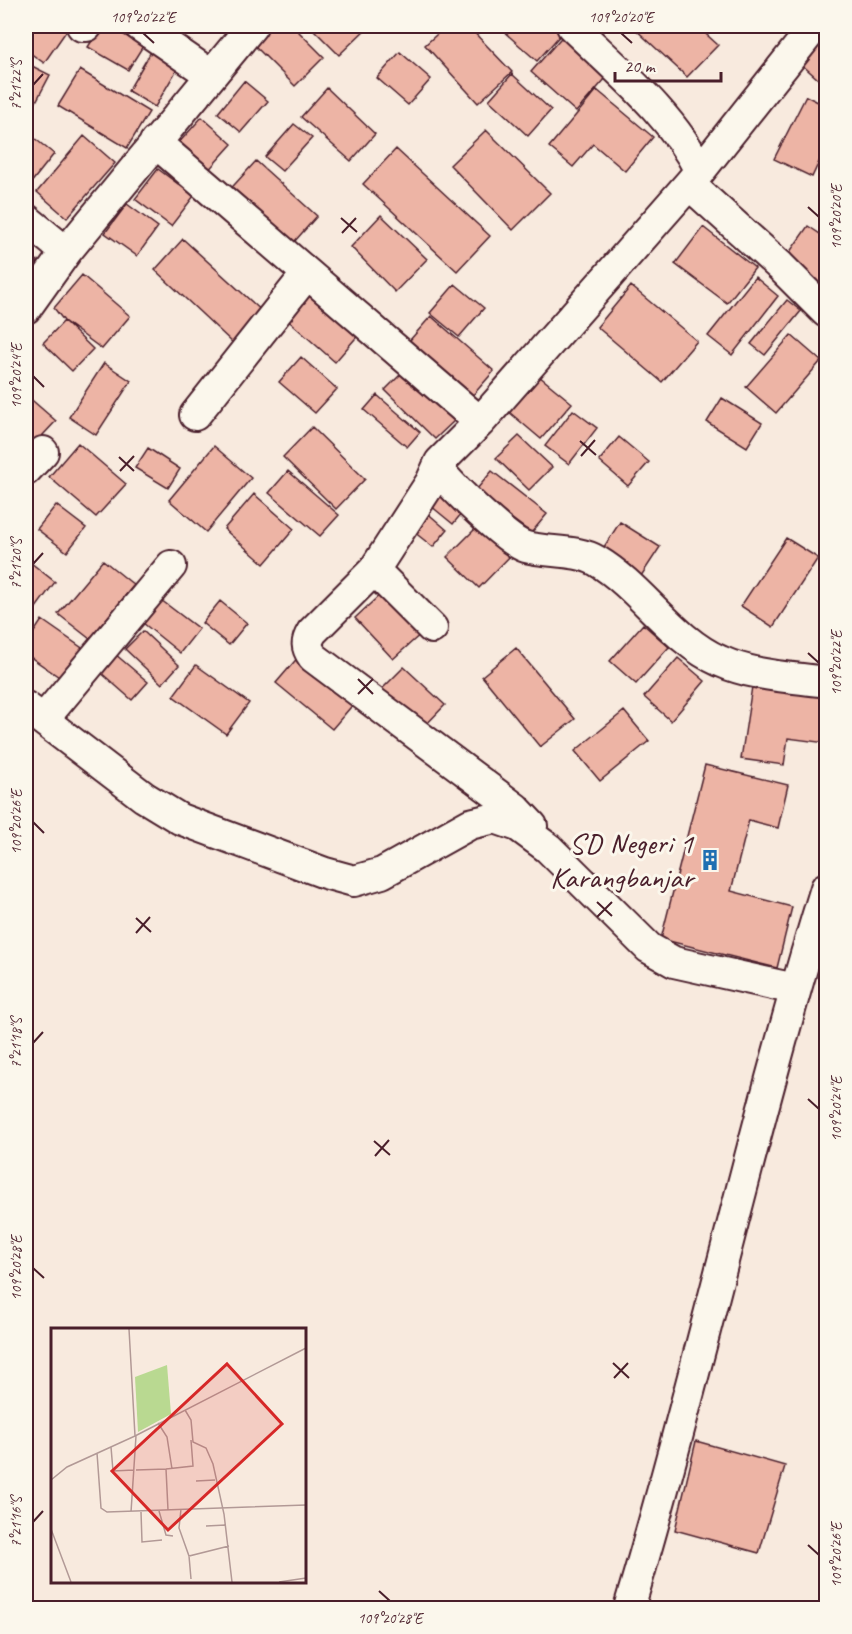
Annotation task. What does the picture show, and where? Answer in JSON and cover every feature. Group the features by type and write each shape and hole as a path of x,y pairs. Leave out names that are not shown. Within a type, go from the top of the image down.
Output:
{"street":[{"path":"82,26 87,26"},
{"path":"140,26 211,75"},
{"path":"26,308 66,252 252,26"},
{"path":"572,26 661,115 689,149 695,178 826,312"},
{"path":"795,989 674,962 649,948 548,848 515,808 313,657 307,648 312,632 374,570 438,469 440,462 480,422 695,178 815,26"},
{"path":"155,142 306,275 480,422"},
{"path":"26,219 66,252"},
{"path":"195,415 306,275"},
{"path":"438,469 516,542 534,548 594,559 614,572 696,647 719,661 754,672 826,682"},
{"path":"171,566 34,714 144,797 180,819 325,873 354,881 382,873 470,824 495,818 518,826 548,848"},
{"path":"374,570 432,628"},
{"path":"629,1608 675,1455 795,989 826,888"}],"building":[{"path":"26,26 60,26 67,30 44,63 26,50"},
{"path":"101,26 109,26 143,46 128,70 88,47"},
{"path":"269,26 293,26 324,57 295,86 252,43"},
{"path":"310,26 369,26 339,55"},
{"path":"446,26 468,26 512,72 478,103 425,45"},
{"path":"506,26 556,26 563,32 537,61 502,30"},
{"path":"632,26 697,26 718,45 687,77"},
{"path":"567,31 613,70 576,112 531,72"},
{"path":"826,34 826,86 801,64"},
{"path":"152,50 179,66 155,107 128,91"},
{"path":"400,52 431,79 408,105 377,78"},
{"path":"26,63 50,75 31,111 26,109"},
{"path":"80,70 149,112 127,148 58,106"},
{"path":"512,74 551,110 528,136 489,100"},
{"path":"244,81 268,101 241,132 218,113"},
{"path":"327,88 375,134 351,161 301,117"},
{"path":"597,90 653,137 625,171 593,144 573,167 549,147"},
{"path":"806,96 826,106 826,147 812,177 774,159"},
{"path":"202,117 232,144 205,174 175,147"},
{"path":"294,124 312,138 282,171 265,157"},
{"path":"486,130 550,193 513,230 450,165"},
{"path":"28,133 54,154 26,189 26,136"},
{"path":"84,136 115,163 67,218 37,192"},
{"path":"396,149 490,236 457,271 363,184"},
{"path":"256,161 317,216 287,250 225,195"},
{"path":"158,169 194,196 171,226 135,199"},
{"path":"127,204 158,227 137,256 105,233"},
{"path":"381,215 427,259 395,292 351,247"},
{"path":"808,226 826,238 826,287 822,294 780,266"},
{"path":"703,227 755,268 727,303 675,264"},
{"path":"183,239 264,313 234,344 155,270"},
{"path":"26,253 38,261 26,281"},
{"path":"82,275 130,316 102,349 64,321 54,308"},
{"path":"755,277 778,296 732,355 708,336"},
{"path":"455,284 484,308 459,337 430,313"},
{"path":"631,286 697,341 662,382 597,327"},
{"path":"309,287 361,332 335,362 283,316"},
{"path":"787,300 801,311 765,355 751,344"},
{"path":"431,316 494,371 466,403 403,348"},
{"path":"64,321 93,349 72,371 43,343"},
{"path":"791,335 821,361 776,413 746,387"},
{"path":"301,357 337,389 315,413 279,382"},
{"path":"104,363 131,381 96,435 69,417"},
{"path":"405,370 455,420 435,439 385,390"},
{"path":"539,376 572,403 541,439 509,412"},
{"path":"26,395 56,421 26,453"},
{"path":"377,395 420,432 407,447 364,410"},
{"path":"722,398 762,423 747,447 707,422"},
{"path":"573,410 597,428 569,464 545,446"},
{"path":"312,427 365,479 336,509 283,457"},
{"path":"519,436 552,467 529,490 496,458"},
{"path":"619,437 649,462 628,486 599,461"},
{"path":"78,443 126,484 96,517 49,477"},
{"path":"214,446 251,478 206,532 169,500"},
{"path":"148,448 180,469 168,488 135,468"},
{"path":"288,471 339,515 320,536 269,493"},
{"path":"492,471 547,514 527,538 472,495"},
{"path":"445,490 466,508 453,524 431,506"},
{"path":"254,494 294,529 264,564 224,529"},
{"path":"56,505 86,528 67,552 37,529"},
{"path":"424,510 447,530 433,547 409,528"},
{"path":"483,521 514,552 479,588 447,557"},
{"path":"620,522 660,547 641,576 602,550"},
{"path":"786,538 818,558 773,627 741,606"},
{"path":"26,559 55,582 30,616 26,613"},
{"path":"103,560 134,585 90,639 58,614"},
{"path":"385,590 423,632 393,659 355,618"},
{"path":"161,600 199,629 180,653 143,623"},
{"path":"220,601 247,623 229,645 202,623"},
{"path":"42,620 85,650 65,681 26,654 26,644"},
{"path":"643,624 669,647 636,684 610,661"},
{"path":"143,631 179,665 162,684 125,649"},
{"path":"516,648 575,719 540,747 482,676"},
{"path":"115,654 148,682 132,700 99,671"},
{"path":"300,655 356,701 332,729 276,683"},
{"path":"678,658 705,681 671,721 644,697"},
{"path":"196,665 249,703 226,734 173,696"},
{"path":"404,667 445,705 421,730 380,691"},
{"name":"SD Negeri 1 Karangbanjar","path":"753,680 826,690 826,743 788,738 784,765 741,759"},
{"path":"624,711 649,741 600,781 575,751"},
{"name":"SD Negeri 1 Karangbanjar","path":"705,765 788,785 778,828 749,820 731,891 792,907 777,968 661,939"},
{"path":"826,1133 826,1156 820,1154"},
{"path":"696,1441 785,1466 759,1553 675,1530"}],"place":[{"name":"SD Negeri 1 Karangbanjar","path":"710,860"}]}
